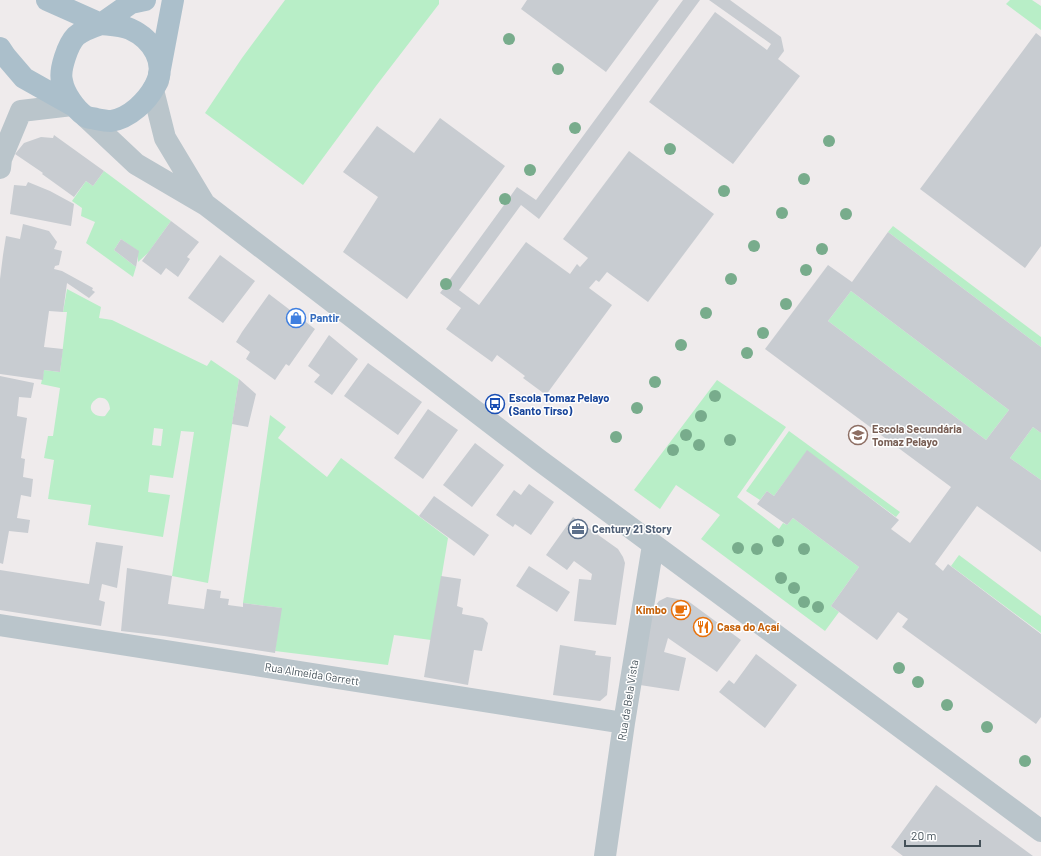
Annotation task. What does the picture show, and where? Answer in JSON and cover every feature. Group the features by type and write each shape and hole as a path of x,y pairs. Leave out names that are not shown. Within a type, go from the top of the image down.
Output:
{"main road":[{"path":"47,0 101,24 117,25 131,30 148,41 156,52 160,68"},
{"path":"79,111 61,81 63,65 68,48 76,37 87,29 101,24 131,3 145,0"},
{"path":"0,48 24,78 79,111 111,121 128,115 141,104 153,90"}],"street":[{"path":"173,0 158,81 153,90 165,138 206,205"},
{"path":"0,168 1,159 21,111 79,111 136,164 206,205 534,455 1041,831"},
{"name":"Rua da Bela Vista","path":"605,856 624,723 653,544"},
{"name":"Rua Almeida Garrett","path":"0,625 624,723"}],"green space":[{"path":"285,0 439,0 439,4 303,185 205,113 242,58"},
{"path":"1010,0 1032,0 1041,6 1041,30 1006,4"},
{"path":"104,171 171,221 148,253 138,262 138,251 121,239 114,250 136,267 133,277 86,243 95,222 81,216 82,208 72,201 86,181 93,186"},
{"path":"893,226 1041,337 1041,347 888,232"},
{"path":"67,289 101,307 99,318 112,320 207,366 211,360 239,379 208,583 172,576 194,432 181,431 173,478 150,475 148,492 170,495 163,537 88,525 91,505 48,499 54,460 44,458 48,436 53,436 60,388 41,384 44,370 60,372 67,312 63,312","holes":["98,398 107,400 109,404 110,409 105,416 96,415 91,410 92,404","154,428 163,429 161,446 152,445"]},
{"path":"851,291 1009,410 986,440 828,321"},
{"path":"717,380 786,427 737,497 779,529 783,523 787,525 793,518 859,567 831,606 839,612 825,631 701,539 720,515 676,485 660,509 634,490"},
{"path":"270,415 286,427 278,438 327,477 341,458 448,538 431,640 394,635 388,665 275,651 281,608 243,603"},
{"path":"1033,427 1041,433 1041,480 1010,458"},
{"path":"789,431 900,512 896,517 807,451 774,496 767,491 760,500 746,491"},
{"path":"959,555 1041,616 1041,633 951,566"}],"building":[{"path":"527,0 659,0 606,72 521,9"},
{"path":"683,0 700,0 539,219 521,205 459,290 479,305 526,242 570,274 577,264 580,267 588,258 563,239 629,151 714,214 648,302 607,272 599,282 596,280 589,288 612,305 546,395 523,378 525,376 497,355 492,362 446,329 461,308 440,293 517,187 536,200"},
{"path":"709,0 730,0 781,37 784,51 778,59 800,76 733,164 649,102 715,12 767,50 771,44"},
{"path":"1036,33 1041,37 1041,246 1025,268 920,189"},
{"path":"440,118 505,166 407,299 343,252 378,197 343,172 377,126 414,153"},
{"path":"54,135 104,171 93,186 86,181 74,197 15,154 24,143 41,137 53,138"},
{"path":"28,182 50,191 74,204 71,226 10,214 14,185 26,186"},
{"path":"171,221 199,242 187,257 190,259 178,277 166,268 161,275 142,261"},
{"path":"23,224 49,231 57,242 54,249 62,251 59,265 55,266 54,269 62,271 93,288 92,290 95,292 89,298 67,283 63,312 49,311 44,347 63,349 60,372 44,370 43,380 0,374 0,279 3,255 6,236 20,239"},
{"path":"888,232 1041,347 1041,433 1033,427 1010,458 1041,480 1041,552 977,506 935,564 943,571 948,564 1041,634 1041,717 1036,724 902,627 908,619 898,612 877,640 831,606 859,567 793,518 787,525 757,504 767,491 774,496 807,450 899,520 891,529 910,543 951,487 765,349 828,265 852,282","holes":["851,291 1009,410 986,440 828,321"]},
{"path":"121,239 139,251 136,267 114,250"},
{"path":"220,255 255,281 223,323 188,298"},
{"path":"269,294 315,329 289,366 286,364 275,380 246,359 250,352 236,342"},
{"path":"329,335 358,359 332,395 314,382 320,375 308,366"},
{"path":"368,363 422,402 398,435 344,396"},
{"path":"0,376 34,383 31,398 19,397 17,416 27,418 21,458 25,459 23,477 33,479 31,497 21,495 17,518 30,520 28,533 9,531 3,564 0,563"},
{"path":"239,379 256,394 248,427 232,424"},
{"path":"428,409 458,430 423,479 394,458"},
{"path":"475,443 504,465 472,507 443,485"},
{"path":"529,484 554,502 531,535 515,524 513,527 496,515 514,490 521,495"},
{"path":"434,496 489,535 474,556 419,516"},
{"path":"573,517 618,549 623,557 625,563 616,625 574,621 579,579 591,580 592,574 574,561 567,570 546,555"},
{"path":"96,542 123,546 117,588 102,584 99,600 105,602 101,626 0,610 0,570 89,584"},
{"path":"529,566 570,592 557,612 516,586"},
{"path":"127,568 172,576 168,604 204,609 207,589 221,591 220,598 229,599 228,605 243,607 243,603 282,608 275,653 121,631"},
{"path":"441,576 461,579 457,606 463,608 462,614 483,618 488,623 482,651 474,650 468,685 424,677"},
{"path":"667,597 688,601 741,640 717,672 668,638 664,652 686,658 679,691 640,685 652,610 659,601"},
{"path":"560,645 596,651 595,655 611,657 607,695 600,701 553,695"},
{"path":"756,654 797,685 765,728 719,692 729,680 734,684"},
{"path":"936,785 1033,856 903,856 891,847"}],"place":[{"name":"Pantir","path":"296,318"},
{"name":"Escola Tomaz Pelayo (Santo Tirso)","path":"495,404"},
{"name":"Escola Secundária Tomaz Pelayo","path":"858,435"},
{"name":"Century 21 Story","path":"578,529"},
{"name":"Kimbo","path":"681,610"},
{"name":"Casa do Açaí","path":"703,627"}]}
